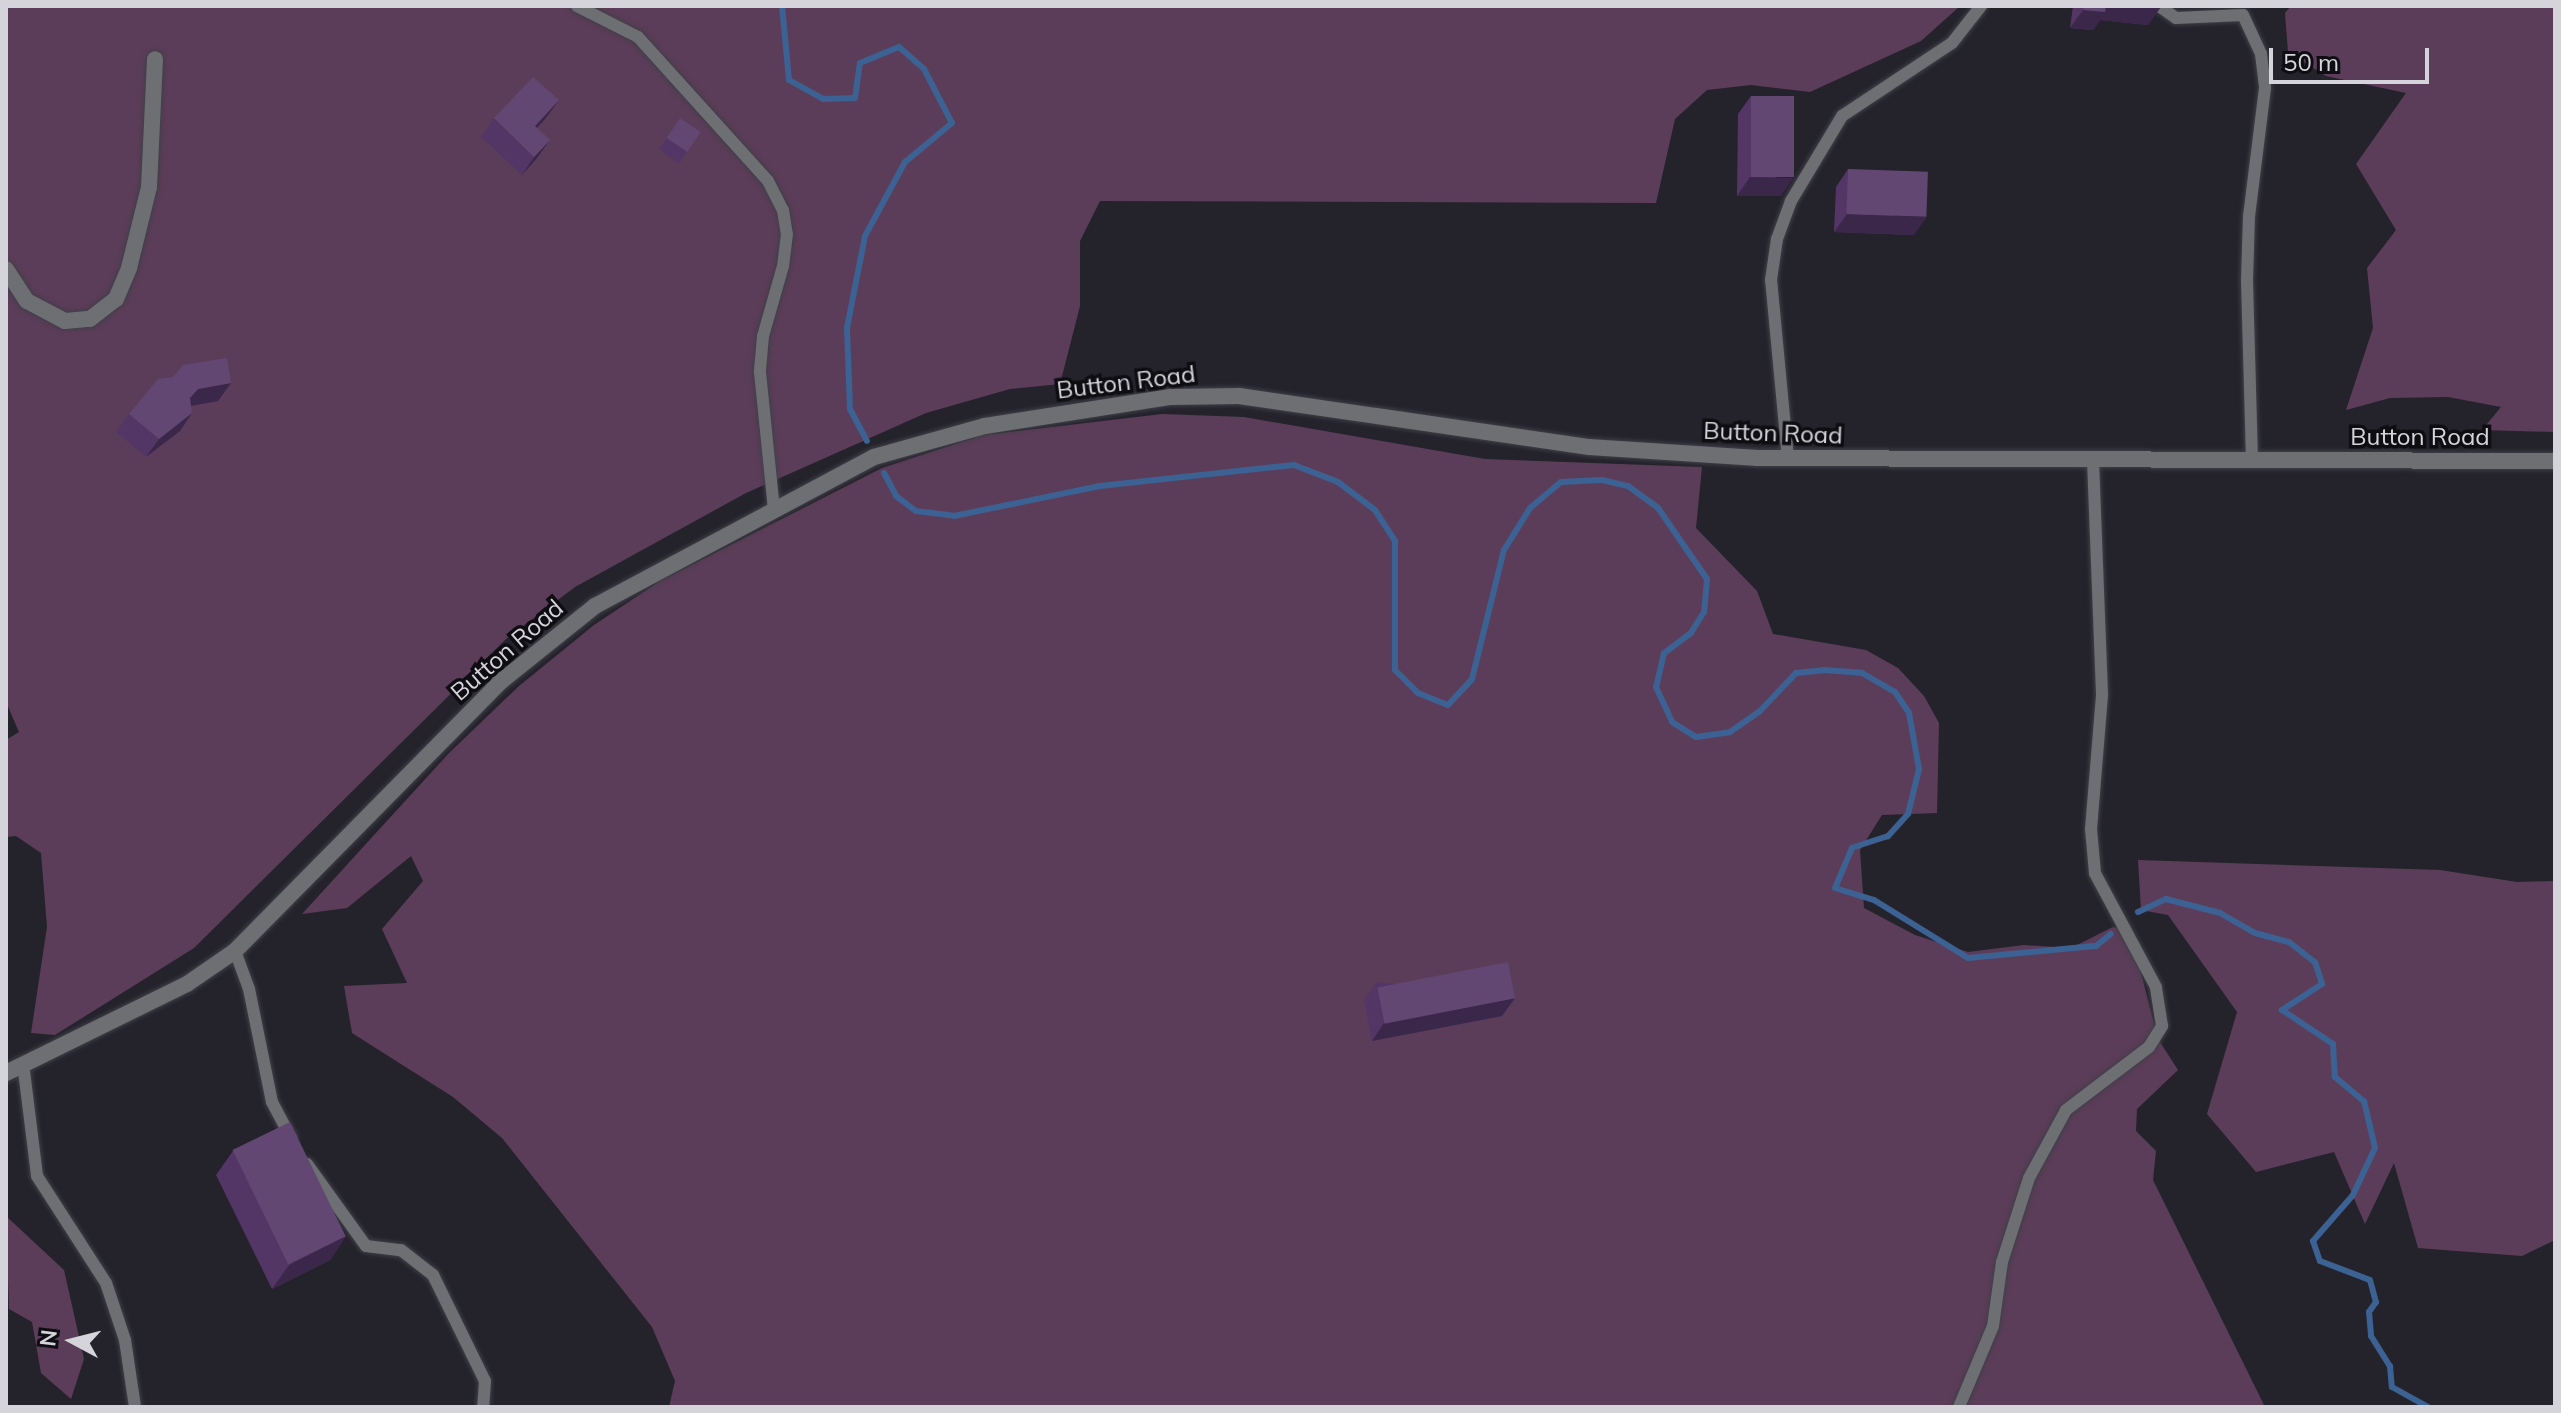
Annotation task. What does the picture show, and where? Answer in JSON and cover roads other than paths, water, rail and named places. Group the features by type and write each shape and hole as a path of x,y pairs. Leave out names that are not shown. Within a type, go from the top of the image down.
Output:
{"street":[{"path":"6,269 27,301 65,321 90,319 116,299 129,268 149,187 155,59"},
{"name":"Button Road","path":"6,1073 187,984 235,951 499,683 595,606 874,457 985,426 1171,397 1281,400 1589,447 1788,459 2555,461"}],"lane":[{"path":"577,6 638,37 768,181 783,210 787,234 783,266 763,336 760,372 774,511"},
{"path":"1788,459 1771,280 1777,239 1791,201 1842,116 1952,43 1981,6"},
{"path":"2159,6 2176,18 2243,15 2261,54 2265,88 2249,216 2247,281 2252,462"},
{"path":"1959,1407 1993,1326 2002,1262 2029,1178 2066,1110 2149,1047 2162,1026 2156,987 2095,873 2091,829 2102,694 2093,462"},
{"path":"235,951 249,989 272,1102 304,1161 366,1246 401,1250 433,1275 485,1381 483,1407"},
{"path":"23,1063 37,1176 106,1283 125,1340 135,1407"}],"waterway":[{"path":"782,6 789,80 823,99 855,98 860,63 899,47 924,69 952,123 905,162 865,236 847,328 850,409 867,441"},
{"path":"884,473 896,496 916,511 954,516 1100,486 1294,465 1338,482 1375,510 1395,541 1395,670 1418,693 1448,705 1472,679 1504,550 1530,508 1561,482 1602,480 1628,486 1658,508 1707,579 1704,612 1691,633 1664,653 1656,687 1672,722 1696,737 1730,732 1759,712 1796,673 1823,670 1862,673 1895,692 1909,713 1919,769 1908,814 1888,836 1852,848 1835,888 1874,900 1968,958 2096,946 2111,934"},
{"path":"2138,912 2166,899 2220,913 2255,933 2289,942 2315,962 2322,984 2282,1010 2333,1044 2335,1077 2364,1101 2375,1148 2353,1195 2313,1241 2320,1261 2370,1280 2376,1302 2369,1312 2371,1336 2390,1366 2392,1387 2428,1407"}]}
